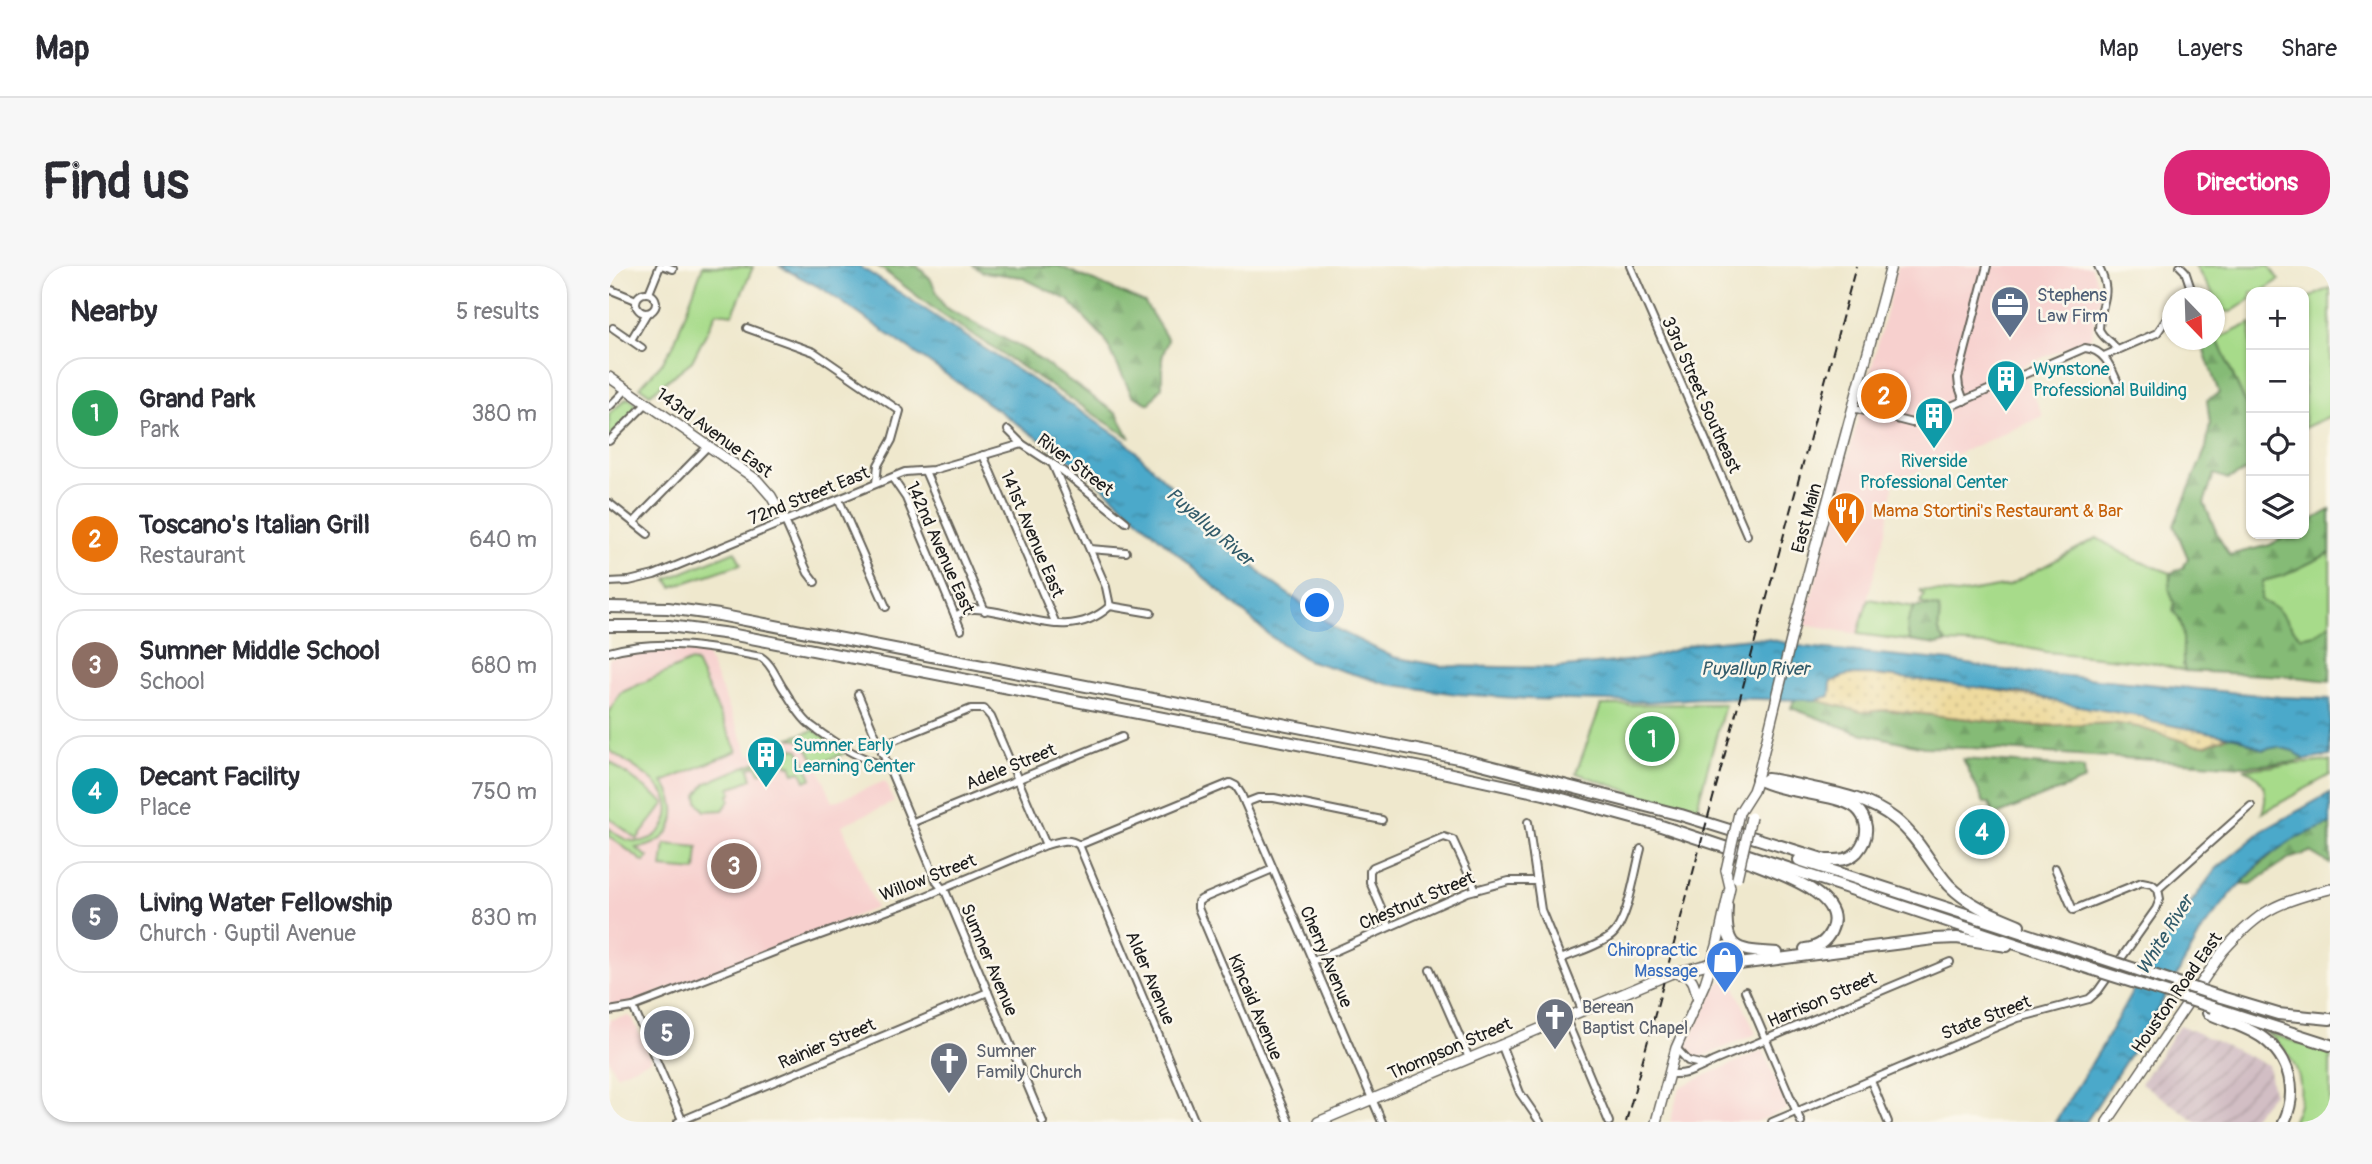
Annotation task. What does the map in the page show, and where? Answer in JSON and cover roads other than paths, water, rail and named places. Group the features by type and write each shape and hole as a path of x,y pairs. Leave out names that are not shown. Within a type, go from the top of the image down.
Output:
{"highway":[{"path":"609,607 695,611 813,631 1458,758 1661,811 1826,860 1849,858 1862,845 1866,834 1865,824 1863,816 1855,807 1771,786 1757,779"},
{"path":"609,626 669,626 730,634 1447,773 1590,806 1709,841 2210,1010 2330,1045"},
{"path":"1757,779 1773,779 1870,803 1897,821 1959,894 1990,912 2083,952"},
{"path":"1661,811 1754,845 2221,997 2278,1014 2330,1017"},
{"path":"1709,841 1808,888 1829,903 1833,916 1833,926 1825,940 1810,949 1712,963"},
{"path":"1727,906 1729,939 1733,945 1745,951 1777,953"},
{"path":"1712,963 1731,965 1958,938 2007,946 2063,960"},
{"path":"2210,1010 2262,1037 2278,1052 2286,1065 2292,1091 2284,1122"},
{"path":"2324,1122 2330,1116"}],"street":[{"path":"649,293 662,266 674,269"},
{"name":"33rd Street Southeast","path":"1630,266 1747,535"},
{"name":"East Main","path":"1753,791 1798,611 1891,266"},
{"path":"1964,401 1958,378 1987,266"},
{"path":"2098,266 2106,290 2099,329 2117,351"},
{"path":"2180,266 2185,271 2190,287"},
{"path":"609,289 636,300"},
{"path":"631,340 647,313 653,310 656,304 655,297 649,293 640,294 636,300 638,309 647,313"},
{"path":"2104,356 2157,333 2162,326"},
{"path":"613,328 642,348"},
{"name":"142nd Avenue East","path":"747,328 814,352 900,411 892,440 878,465 876,484"},
{"path":"1853,408 1910,423 2078,350 2092,349 2104,356 2117,381"},
{"name":"143rd Avenue East","path":"609,377 764,487 785,521 808,573 815,582"},
{"path":"609,407 627,389"},
{"path":"609,442 647,403"},
{"name":"River Street","path":"1008,430 1022,444 1126,522"},
{"name":"72nd Street East","path":"609,582 654,575 905,472 925,471 1022,444"},
{"path":"634,522 708,446"},
{"name":"141st Avenue East","path":"982,455 1056,624"},
{"path":"1053,465 1106,587 1110,606"},
{"path":"925,471 985,611"},
{"name":"142nd Avenue East","path":"893,479 906,498 961,630"},
{"path":"839,500 885,607"},
{"path":"609,502 648,534"},
{"path":"1090,549 1126,552"},
{"path":"955,616 970,609 1056,624 1074,624 1110,606 1151,613"},
{"path":"609,652 663,643 761,656 767,660 783,688 811,726 839,745 877,764 887,766"},
{"name":"Sumner Avenue","path":"858,694 911,823 937,882 943,888 1043,1122"},
{"path":"882,753 887,743 971,709 984,709 991,717 1046,845"},
{"name":"Adele Street","path":"911,823 1122,737"},
{"name":"Willow Street","path":"609,1011 633,1007 943,888 1046,845 1066,840 1079,845 1225,783 1237,786 1245,803"},
{"path":"1656,1122 1676,1048 1712,963 1727,906 1730,887 1726,870 1739,813 1753,791"},
{"path":"1730,887 1737,878 1751,817 1753,791"},
{"path":"1245,803 1259,798 1274,798 1382,820"},
{"name":"Cherry Avenue","path":"1245,803 1382,1122"},
{"path":"2055,868 2073,910 2134,884 2149,883 2158,889 2251,806"},
{"path":"1528,822 1535,881 1544,919 1582,1010"},
{"path":"1389,926 1370,882 1370,871 1373,867 1444,837 1453,840 1476,890"},
{"name":"Alder Avenue","path":"1079,845 1195,1122"},
{"path":"1561,960 1609,938 1617,929 1625,910 1641,849"},
{"name":"Kincaid Avenue","path":"1273,869 1198,902 1203,921 1289,1122"},
{"name":"Chestnut Street","path":"1313,961 1476,890 1509,881 1535,881"},
{"name":"State Street","path":"1772,1122 2018,1018 2089,999 2098,991 2156,909 2160,899 2158,889"},
{"name":"Houston Road East","path":"2108,1122 2223,951 2240,933 2272,907 2330,889"},
{"name":"Harrison Street","path":"1669,1074 1688,1074 1950,962"},
{"name":"Thompson Street","path":"1318,1122 1670,974 1712,963"},
{"path":"1430,969 1469,1058"},
{"path":"1670,974 1684,974 1691,978 1698,999"},
{"path":"1745,991 1801,1122"},
{"name":"Rainier Street","path":"681,1121 988,992"},
{"path":"633,1007 681,1121"},
{"path":"1565,1017 1609,1122"},
{"path":"1500,1045 1520,1093 1540,1122"},
{"path":"1676,1048 1688,1061 1705,1065"},
{"path":"1871,1081 1888,1122"}],"water":[{"name":"Puyallup River","path":"779,266 859,266 1124,440 1270,581 1338,630 1393,657 1441,666 1555,668 1645,659 1697,643 1768,639 1805,647 1951,661 1995,669 2280,697 2330,699 2330,756 2306,760 2293,751 2278,747 2262,750 2240,738 2062,703 2030,694 1879,675 1847,675 1831,682 1830,696 1816,700 1702,698 1646,702 1530,699 1457,694 1387,684 1307,660 1270,636 1081,468 823,289"},
{"path":"2330,793 2330,824 2298,837 2261,862 2203,929 2149,1025 2086,1122 2055,1122 2101,1048 2155,951 2216,869 2262,831"}],"railway":[{"path":"1626,1122 1856,266"}],"place":[{"name":"Stephens Law Firm","path":"2010,339"},
{"name":"Toscano's Italian Grill","path":"1884,396"},
{"name":"Wynstone Professional Building","path":"2006,413"},
{"name":"Riverside Professional Center","path":"1934,450"},
{"name":"Mama Stortini's Restaurant & Bar","path":"1846,545"},
{"name":"Grand Park","path":"1652,739"},
{"name":"Sumner Early Learning Center","path":"766,789"},
{"name":"Decant Facility","path":"1982,832"},
{"name":"Sumner Middle School","path":"734,866"},
{"name":"Chiropractic Massage","path":"1725,994"},
{"name":"Living Water Fellowship","path":"667,1033"},
{"name":"Berean Baptist Chapel","path":"1555,1051"},
{"name":"Sumner Family Church","path":"949,1095"}],"water label":[{"name":"White River","path":"2165,935"}]}
